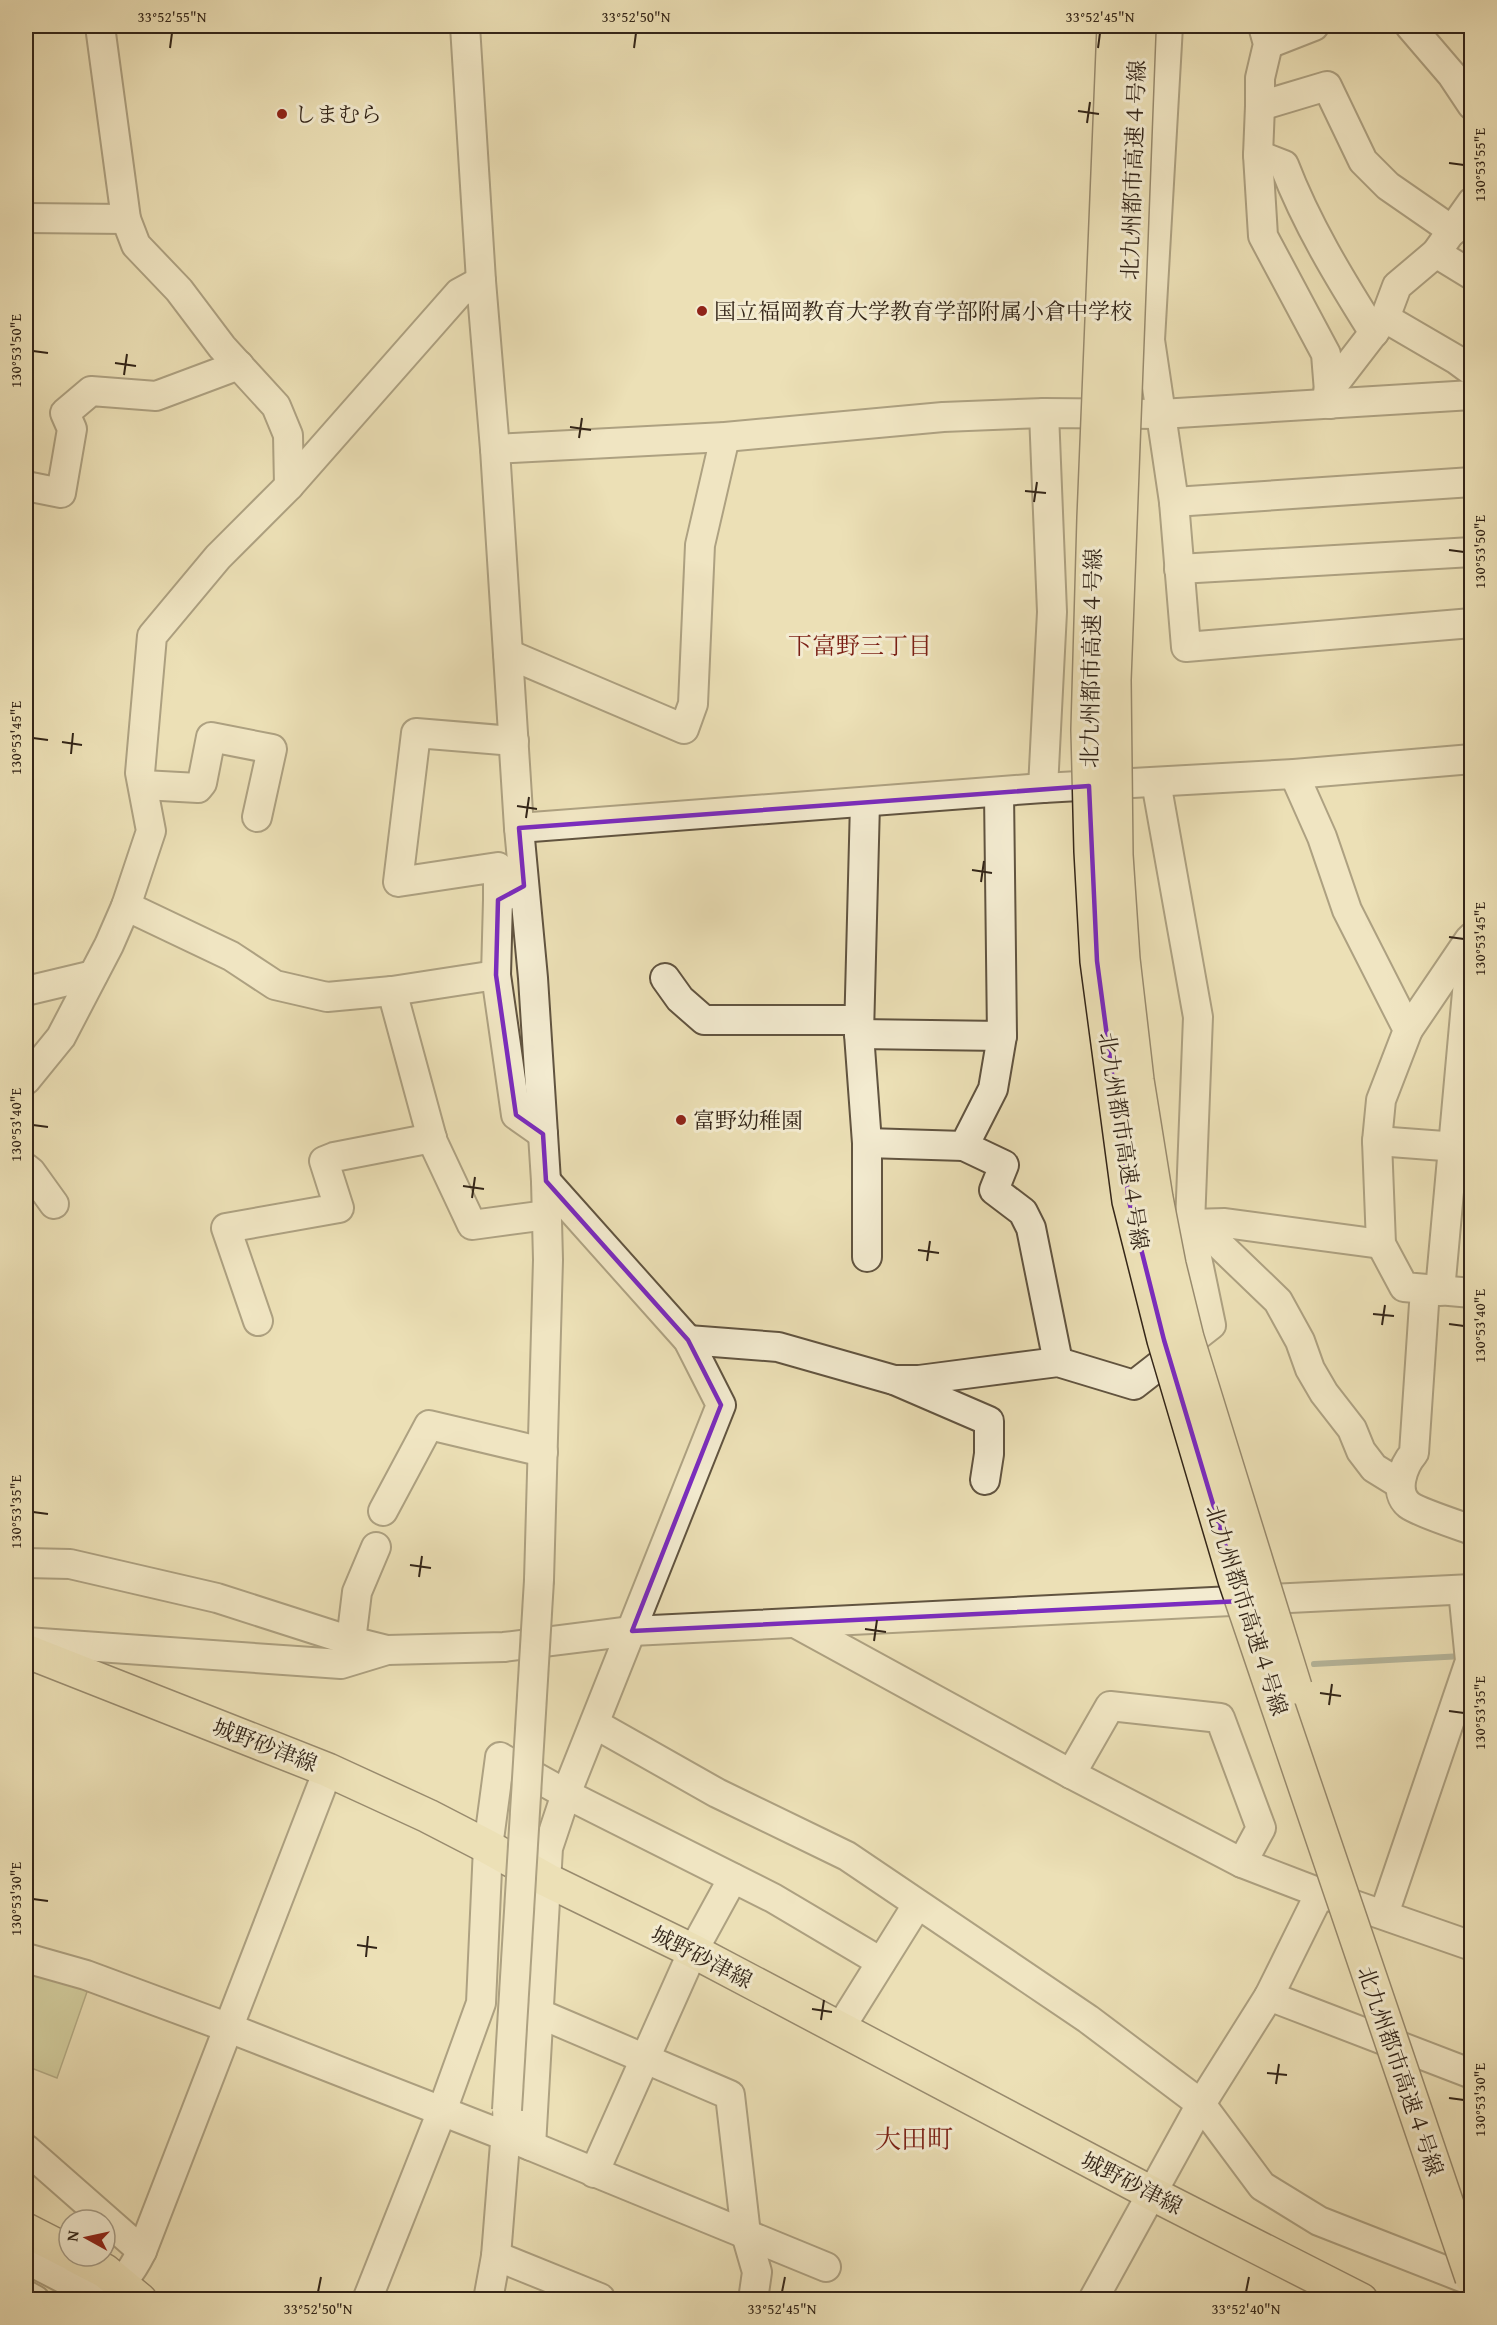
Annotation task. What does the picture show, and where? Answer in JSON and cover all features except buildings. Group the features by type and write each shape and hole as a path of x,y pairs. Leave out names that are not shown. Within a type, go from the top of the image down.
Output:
{"main road":[{"name":"北九州都市高速４号線","path":"1114,26 1094,518 1088,730 1097,961 1129,1201 1164,1340 1236,1580 1472,2280"},
{"name":"北九州都市高速４号線","path":"1139,26 1113,732 1116,855 1122,948 1137,1080 1156,1198 1187,1338 1261,1582 1379,1950 1472,2207"},
{"name":"城野砂津線","path":"26,1651 328,1770 488,1847 547,1881 693,1952 1153,2194 1361,2300"},
{"path":"26,2230 57,2246"},
{"path":"99,2268 105,2271 116,2295"}],"street":[{"path":"100,26 126,219 136,244 179,290 222,347 276,406 288,435 289,486"},
{"path":"465,26 547,1215 548,1260 539,1580 515,2130"},
{"path":"1168,26 1150,340 1174,502 1186,646 1472,623"},
{"path":"1314,26 1266,35 1260,78 1258,154 1263,236 1326,354 1329,398"},
{"path":"1410,26 1462,67 1471,104"},
{"path":"1260,106 1327,86 1364,161 1444,242 1472,276"},
{"path":"1258,154 1284,165 1298,203 1341,280 1380,326 1457,360 1472,371"},
{"path":"1329,398 1380,326 1397,286 1444,242 1472,202"},
{"path":"26,218 126,219"},
{"path":"26,1080 61,1037 93,975 126,906 151,831 140,772 152,636 218,557 289,486 459,293 481,281"},
{"path":"26,486 61,493 72,429 65,413 91,391 156,396 239,365"},
{"path":"495,449 725,437 943,417 1044,413 1161,414 1329,398 1472,395"},
{"path":"1043,789 1052,612 1044,413"},
{"path":"508,654 684,729 693,705 700,545 725,437"},
{"path":"1174,502 1472,482"},
{"path":"1179,569 1472,552"},
{"path":"514,741 416,733 398,882 498,867 496,975 516,1115 543,1134"},
{"path":"143,785 198,788 202,783 211,736 272,749 257,817"},
{"path":"519,828 1043,789 1294,774 1472,759"},
{"path":"1294,774 1322,837 1347,910 1408,1030"},
{"path":"894,1380 919,1380 1058,1362 1134,1384 1211,1325 1194,1224 1198,1017 1156,782"},
{"path":"964,1146 993,1089 1002,1036 999,793"},
{"path":"865,803 859,1027 867,1143 867,1257"},
{"path":"498,900 524,886"},
{"path":"126,906 231,956 275,986 327,997 392,991 496,975"},
{"path":"1471,938 1408,1030 1381,1101 1377,1141 1381,1244 1404,1287 1472,1293"},
{"path":"1471,938 1462,1147 1433,1290 1414,1453 1408,1460 1400,1484 1400,1492 1409,1505 1472,1530"},
{"path":"26,991 93,975"},
{"path":"665,978 680,999 704,1020 1002,1036"},
{"path":"392,991 432,1138 472,1225 547,1215"},
{"path":"258,1321 226,1228 339,1208 324,1161 333,1157 432,1138"},
{"path":"1377,1141 1462,1147"},
{"path":"867,1143 964,1146 1004,1165 994,1190 1023,1212 1031,1228 1058,1362"},
{"path":"26,1168 54,1204"},
{"path":"488,2300 515,2130 538,2013 548,1848 566,1794 721,1405 688,1340 546,1181"},
{"path":"1194,1224 1225,1223 1381,1244"},
{"path":"1194,1224 1278,1301 1300,1341 1310,1369 1324,1394 1352,1429 1361,1451 1374,1468 1400,1484"},
{"path":"688,1340 778,1347 894,1380 988,1421 989,1454 985,1480"},
{"path":"383,1511 429,1425 543,1452"},
{"path":"351,1641 357,1592 376,1547"},
{"path":"26,1563 70,1564 217,1598 351,1641 387,1650"},
{"path":"26,1642 341,1664 387,1650 504,1647 632,1631 1467,1590 1469,1652 1384,1914"},
{"path":"793,1622 1071,1774 1242,1863 1472,1946"},
{"path":"1071,1774 1110,1706 1220,1718 1261,1828 1242,1863"},
{"path":"595,1724 717,1793 847,1856 916,1905 1088,2019 1201,2104 1262,2186 1319,2221 1472,2280"},
{"path":"367,2300 442,2112 480,2003 488,1847 500,1757 566,1794 773,1898 881,1962"},
{"path":"26,2259 116,2295 133,2269 142,2251 328,1770"},
{"path":"594,2173 693,1952 733,1878"},
{"path":"1093,2300 1201,2104 1269,1996 1320,1893"},
{"path":"839,2030 916,1905"},
{"path":"26,1958 86,1975 229,2028 442,2112 515,2130 594,2173 826,2267"},
{"path":"1269,1996 1472,2074"},
{"path":"538,2013 730,2095 746,2234 757,2272 753,2300"},
{"path":"26,2149 142,2251"},
{"path":"496,2256 499,2300"},
{"path":"496,2256 600,2298 599,2300"},
{"path":"26,2295 35,2300"}],"highlighted area":[{"path":"1089,786 1097,961 1129,1201 1164,1340 1242,1601 632,1631 721,1405 688,1340 546,1181 543,1134 516,1115 496,975 498,900 524,886 519,828"}],"green space":[{"path":"26,1971 88,1989 57,2078 26,2066"}],"waterway":[{"path":"1314,1664 1463,1656"}],"place":[{"name":"しまむら","path":"282,114"},
{"name":"国立福岡教育大学教育学部附属小倉中学校","path":"702,311"},
{"name":"富野幼稚園","path":"681,1120"}],"district":[{"name":"下富野三丁目","path":"860,645"},
{"name":"大田町","path":"914,2138"}]}
